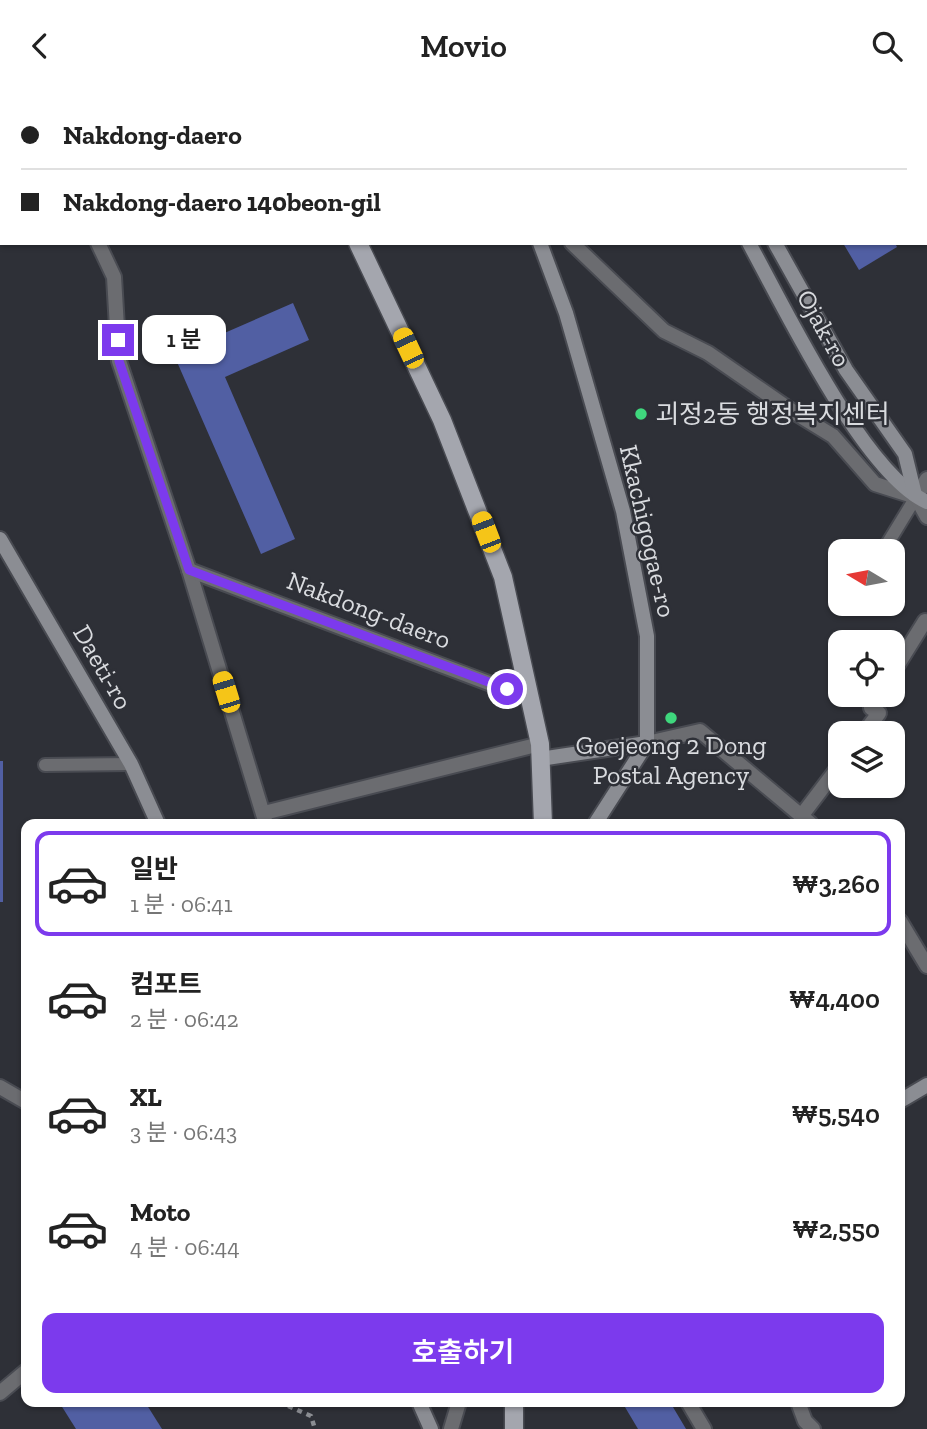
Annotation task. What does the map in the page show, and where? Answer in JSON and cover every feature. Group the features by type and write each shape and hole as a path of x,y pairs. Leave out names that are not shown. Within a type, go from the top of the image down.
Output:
{"main road":[{"path":"359,245 442,420 503,577 531,699 540,752 543,819"},
{"path":"514,1407 514,1429"}],"street":[{"path":"99,245 114,277 119,361 189,570 265,819 540,752 647,743 700,731 805,819"},
{"name":"Kkachigogae-ro","path":"541,245 566,313 623,511 647,636 647,743"},
{"path":"574,245 664,331 708,352 789,409 833,436 875,484 921,499"},
{"name":"Ojak-ro","path":"750,245 825,383 891,474 921,499"},
{"name":"Ojak-ro","path":"776,245 846,370 905,454 921,499"},
{"path":"927,479 921,499 927,517"},
{"name":"Daeti-ro","path":"0,539 131,764 156,819"},
{"name":"Nakdong-daero","path":"189,570 531,699"},
{"path":"905,653 925,621"},
{"path":"873,707 879,713 873,721"},
{"path":"598,819 647,743"},
{"path":"807,819 828,784"},
{"path":"905,929 927,966"},
{"path":"905,1098 927,1085"},
{"path":"0,1087 21,1099"},
{"path":"0,1393 21,1375"},
{"path":"421,1407 431,1429"},
{"path":"451,1429 458,1407"},
{"path":"691,1407 704,1429"},
{"path":"800,1407 813,1429"}],"lane":[{"path":"892,539 921,499"},
{"path":"45,765 131,764"}],"path":[{"path":"290,1407 311,1416 315,1429"}],"building":[{"path":"844,245 896,245 897,247 859,270"},
{"path":"293,303 309,340 225,377 295,539 261,554 174,355"},
{"path":"0,761 3,761 3,902 0,902"},
{"path":"62,1407 148,1407 162,1429 76,1429"},
{"path":"625,1407 673,1407 686,1429 638,1429"}],"place":[{"name":"괴정2동 행정복지센터","path":"641,414"},
{"name":"Goejeong 2 Dong Postal Agency","path":"671,718"}],"route":[{"path":"118,340 119,361 189,570 507,689"}]}
